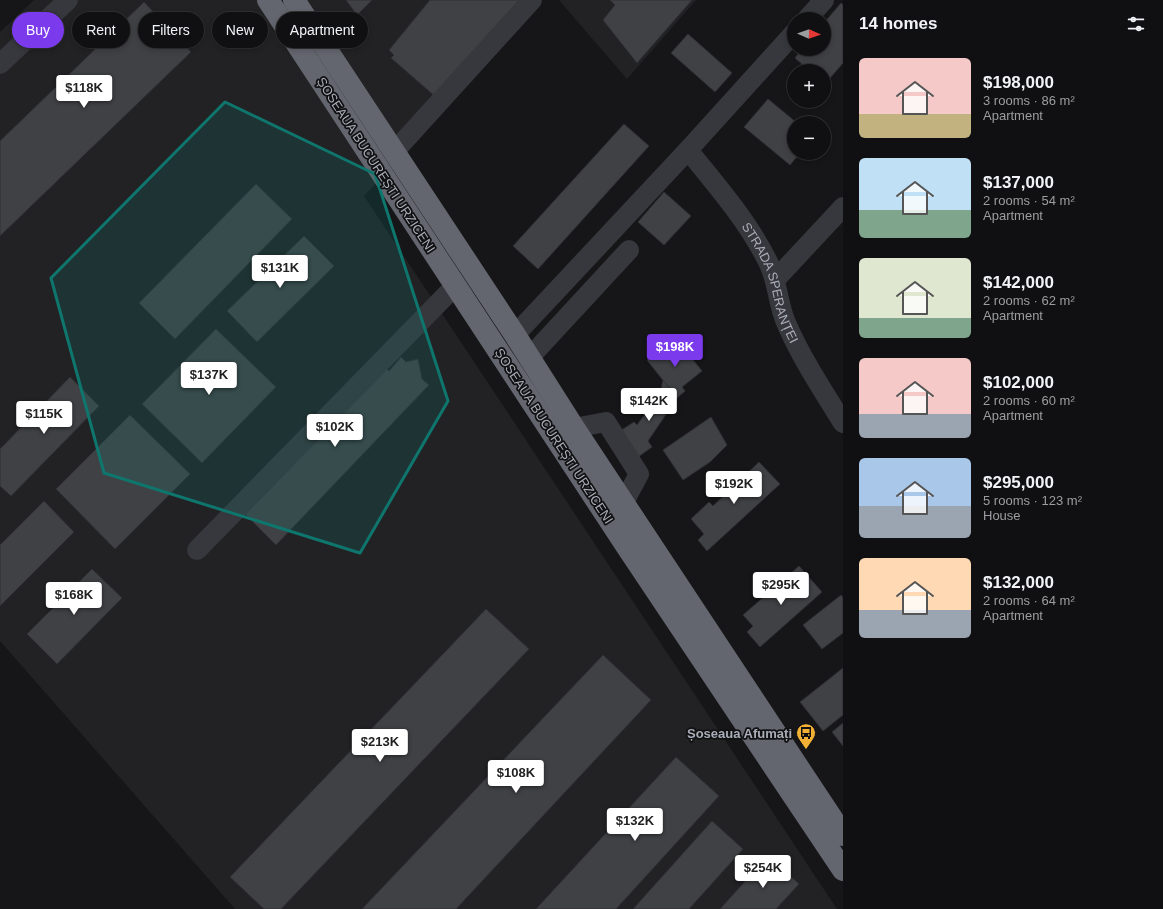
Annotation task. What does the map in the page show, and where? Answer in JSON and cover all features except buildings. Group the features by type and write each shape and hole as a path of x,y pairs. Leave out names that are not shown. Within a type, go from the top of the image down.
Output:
{"highway":[{"name":"ȘOSEAUA BUCUREȘTI URZICENI","path":"268,0 627,547 843,870"},
{"name":"ȘOSEAUA BUCUREȘTI URZICENI","path":"294,0 843,835"}],"street":[{"path":"0,64 68,0"},
{"path":"394,152 532,0"},
{"path":"813,12 824,0"},
{"path":"515,335 688,150 787,41"},
{"name":"STRADA SPERANȚEI","path":"688,150 742,217 769,265 775,280 786,324 810,369 843,423"},
{"path":"775,280 843,207"},
{"path":"530,357 629,250"},
{"path":"197,550 456,286"},
{"path":"574,428 606,422 640,474 624,502"}],"highlighted area":[{"path":"225,102 375,174 448,401 360,553 104,473 51,278"}],"shaded area":[{"path":"34,0 539,0 412,145 364,196 837,909 235,909 0,641 0,32 12,21 12,48 64,48 64,12 21,12"},
{"path":"559,0 696,0 627,79"}],"place":[{"name":"Șoseaua Afumați","path":"806,750"}]}
